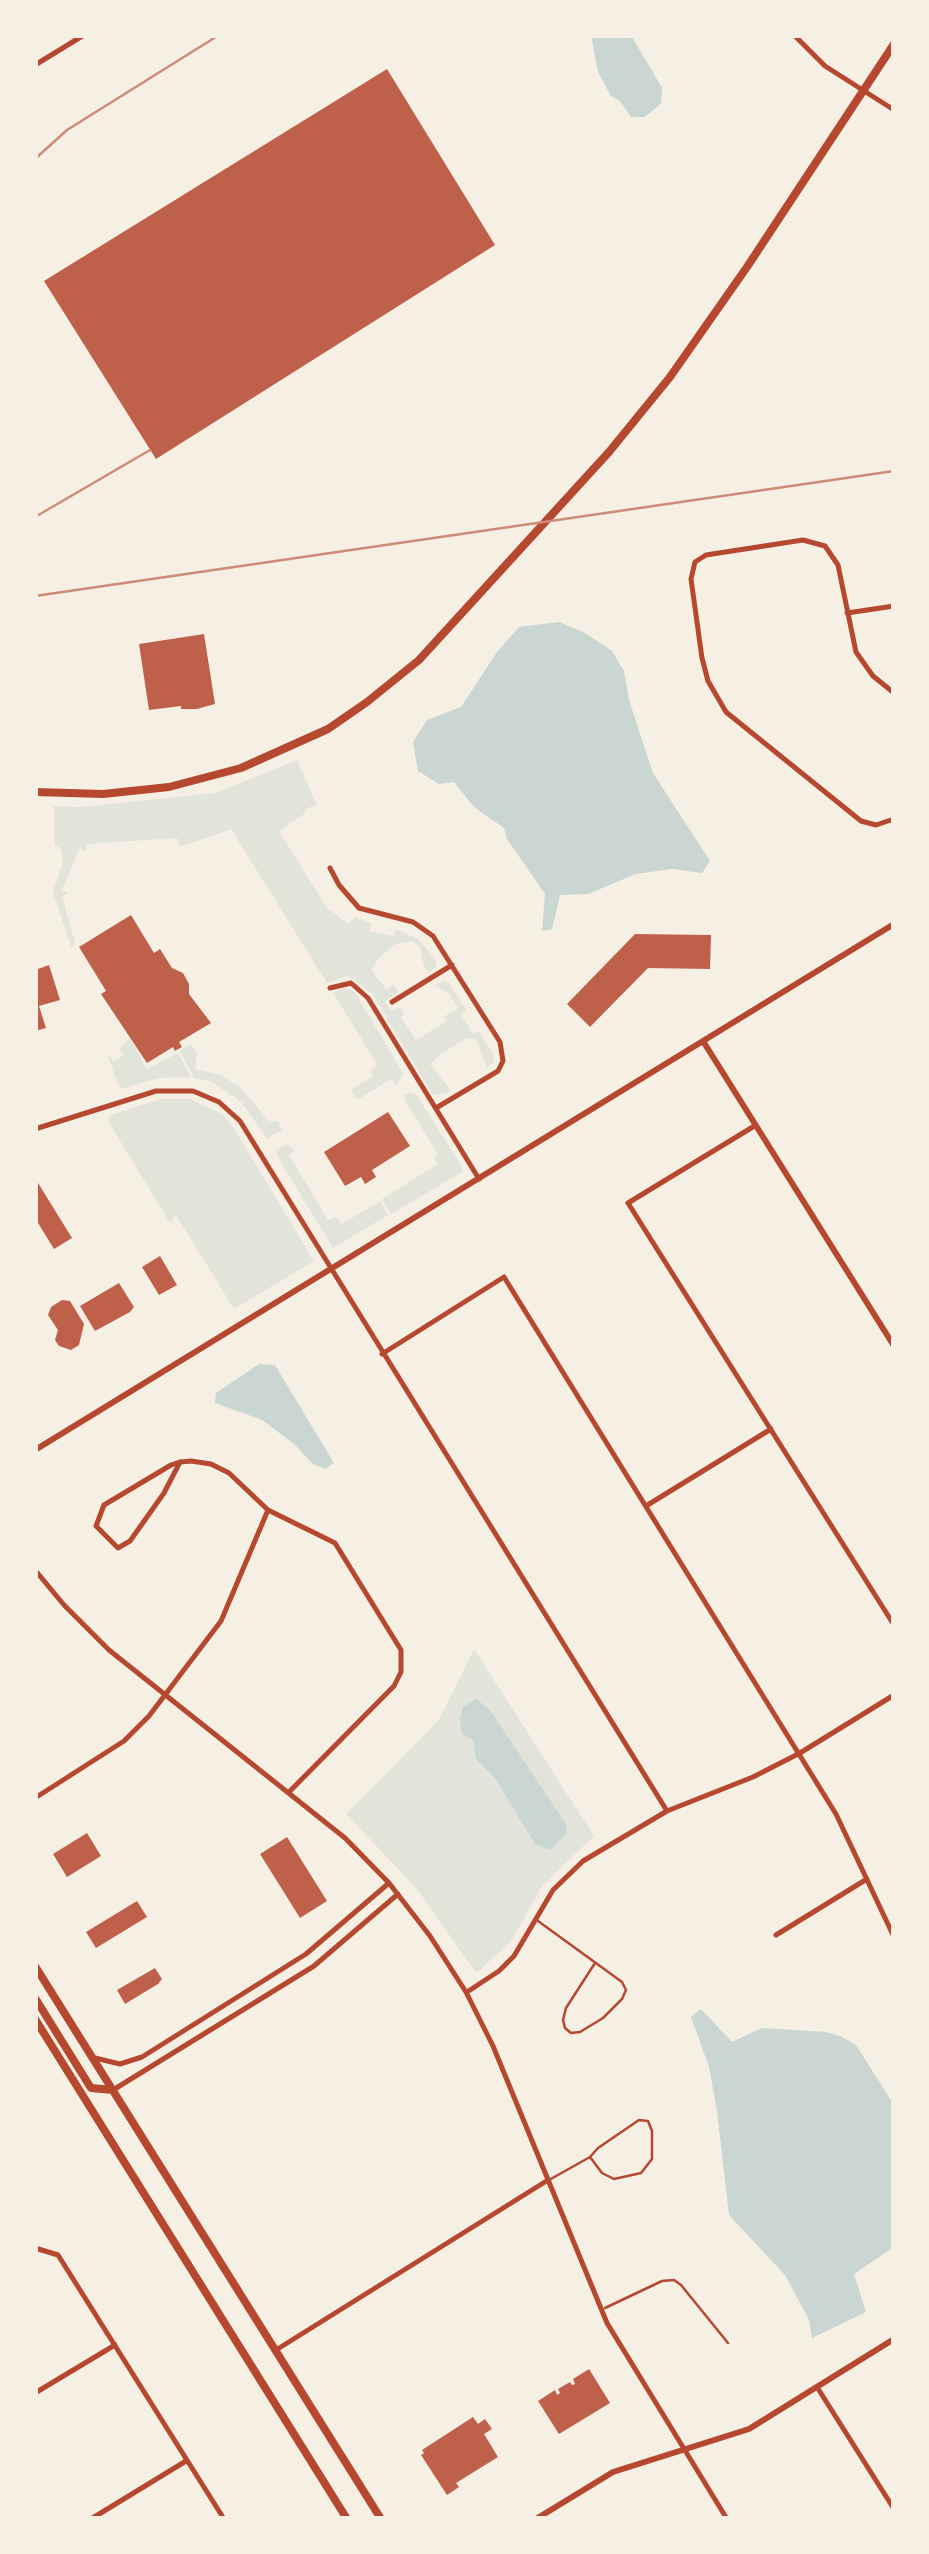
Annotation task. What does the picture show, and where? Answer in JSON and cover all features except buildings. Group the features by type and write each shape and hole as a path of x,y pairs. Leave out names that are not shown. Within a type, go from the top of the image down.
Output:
{"main road":[{"path":"35,792 103,794 169,786 241,768 328,728 396,680 443,636 634,423 717,311 894,44"},
{"path":"35,1966 381,2519"},
{"path":"35,1998 92,2088 114,2090"},
{"path":"35,2019 347,2519"}],"street":[{"path":"35,65 84,35"},
{"path":"794,35 812,56 894,110"},
{"path":"894,693 861,660 838,566 830,550 809,540 698,559 691,579 702,658 713,692 734,721 802,770 855,817 876,825 894,819"},
{"path":"847,613 894,606"},
{"path":"330,868 359,908 412,922 428,932 500,1042 504,1061 492,1075 436,1108"},
{"path":"35,1450 894,924"},
{"path":"392,1002 452,965"},
{"path":"330,988 351,982 368,998 479,1179"},
{"path":"703,1042 894,1346"},
{"path":"35,1129 156,1091 193,1091 219,1102 240,1121 667,1810"},
{"path":"756,1125 628,1203 894,1625"},
{"path":"382,1354 504,1277 836,1814 894,1938"},
{"path":"646,1506 771,1429"},
{"path":"180,1462 164,1493 130,1541 118,1548 96,1526 104,1505 180,1462 201,1462 220,1468 268,1510 340,1547 395,1636 402,1657 398,1679 290,1792"},
{"path":"35,1798 124,1741 166,1694 221,1621 268,1510"},
{"path":"35,1570 96,1638 345,1838 389,1883 430,1936 466,1992 493,2046 601,2310 727,2519"},
{"path":"466,1992 506,1964 527,1939 554,1890 575,1867 667,1810 754,1777 894,1695"},
{"path":"776,1935 867,1879"},
{"path":"92,2057 120,2064 142,2057 306,1954 389,1883"},
{"path":"114,2090 314,1966 398,1894"},
{"path":"276,2350 548,2180"},
{"path":"35,2248 58,2254 224,2519"},
{"path":"536,2519 612,2472 748,2429 894,2339"},
{"path":"35,2394 115,2345"},
{"path":"817,2387 894,2510"},
{"path":"90,2519 188,2460"}],"lane":[{"path":"537,1920 622,1982 626,1990 603,2018 580,2032 570,2033 563,2020 566,2008 595,1963"},
{"path":"548,2180 590,2157 639,2120 648,2122 652,2131 652,2159 641,2173 614,2178 602,2174 590,2157"},
{"path":"601,2310 662,2281 674,2280 728,2343"}],"shaded area":[{"path":"591,35 631,35 662,88 661,103 655,109 644,117 631,117 620,101 611,96 598,72"},
{"path":"559,622 612,651 624,671 629,700 653,773 710,861 702,873 672,869 636,874 588,894 560,895 552,929 542,931 545,894 507,839 504,828 474,807 454,782 439,784 418,771 413,742 427,720 461,707 497,652 519,627"},
{"path":"297,760 317,805 305,809 304,814 279,831 327,908 349,924 355,917 371,923 370,931 393,936 396,929 418,939 436,960 436,967 429,973 420,947 412,941 396,944 379,958 371,970 386,989 394,985 398,992 385,1001 391,1011 400,1007 404,1014 401,1017 416,1040 447,1021 445,1016 458,1008 450,995 435,985 444,981 466,1010 461,1015 474,1035 479,1031 493,1054 494,1062 487,1067 476,1039 467,1038 441,1054 430,1064 451,1091 448,1093 433,1095 372,993 348,976 327,983 231,829 180,847 177,838 87,844 86,851 79,849 62,890 68,893 62,897 75,942 71,947 53,892 63,861 62,850 55,845 54,806 81,807 215,793"},
{"path":"345,988 355,992 403,1073 396,1086 391,1079 357,1100 351,1090 373,1076 371,1070 377,1064 333,993"},
{"path":"130,1038 147,1069 178,1053 191,1077 159,1078 120,1089 107,1054 114,1061 123,1055 120,1049"},
{"path":"191,1044 197,1053 195,1069 221,1075 241,1088 269,1121 278,1121 282,1130 267,1138 241,1102 212,1082 194,1078 180,1051"},
{"path":"409,1092 416,1094 462,1172 391,1214 382,1199 438,1164 433,1157 438,1154 405,1101"},
{"path":"161,1099 190,1099 222,1114 314,1261 234,1309 176,1215 170,1223 108,1121 111,1115"},
{"path":"287,1144 295,1150 289,1155 328,1220 336,1217 342,1224 380,1201 388,1215 333,1248 279,1159 276,1150"},
{"path":"259,1364 275,1365 334,1463 325,1469 312,1463 262,1420 215,1403 216,1393"},
{"path":"474,1649 594,1836 542,1886 511,1942 476,1973 417,1889 346,1814 439,1720"},
{"path":"476,1699 490,1710 566,1824 566,1834 550,1850 535,1844 495,1778 476,1759 473,1740 462,1734 463,1707"},
{"path":"701,2009 732,2042 762,2028 826,2032 842,2037 856,2045 894,2105 894,2247 854,2274 866,2312 812,2338 809,2320 785,2275 729,2215 709,2067 691,2017"}],"railway":[{"path":"35,159 67,130 219,35"},
{"path":"35,517 150,450"},
{"path":"35,596 894,471"}]}
